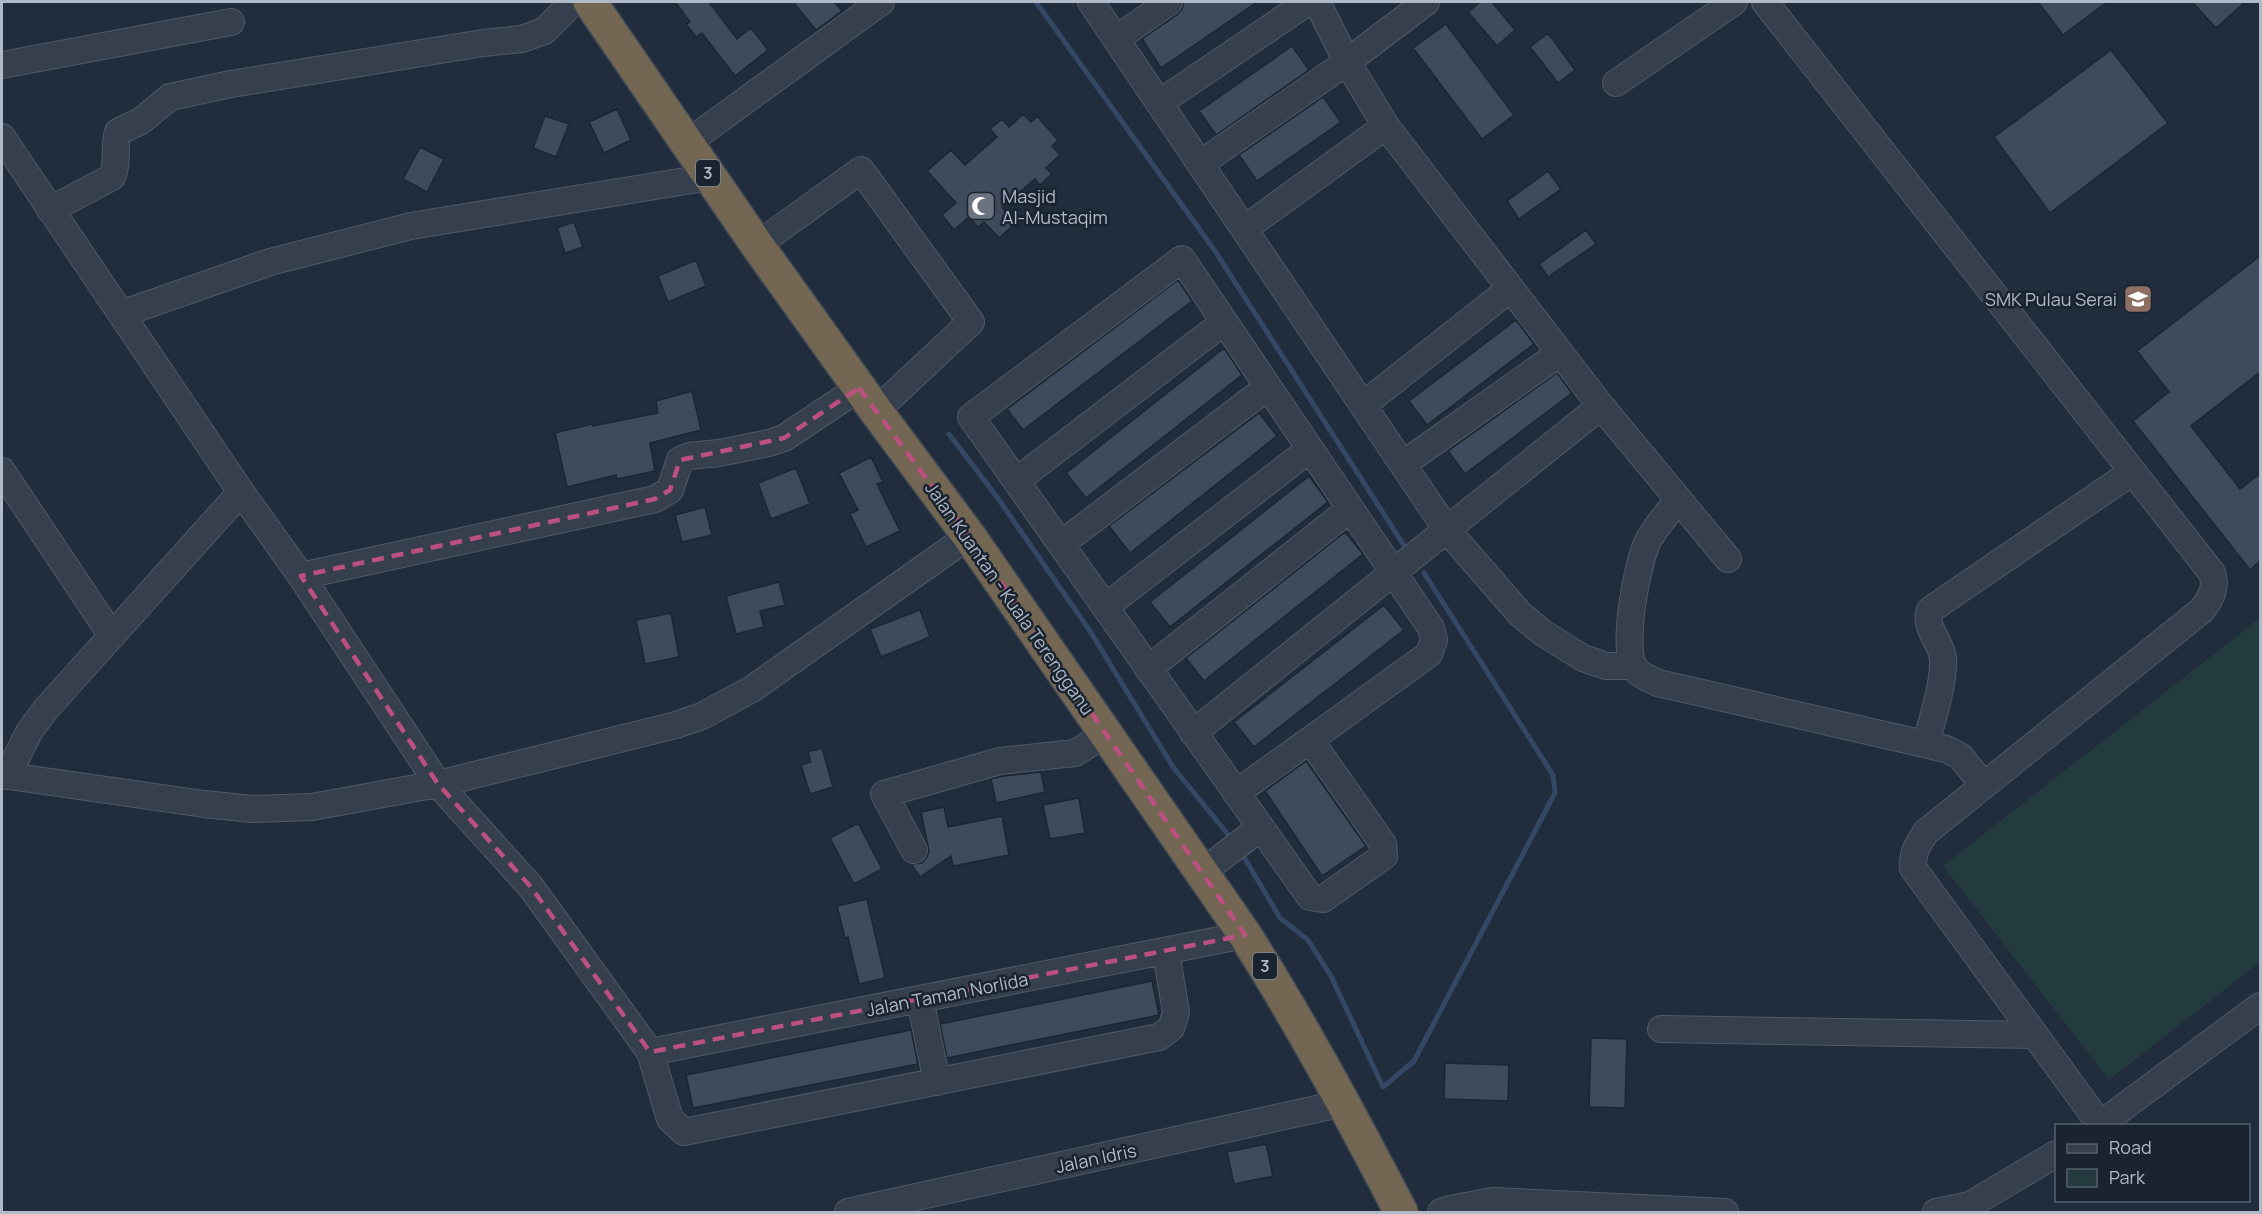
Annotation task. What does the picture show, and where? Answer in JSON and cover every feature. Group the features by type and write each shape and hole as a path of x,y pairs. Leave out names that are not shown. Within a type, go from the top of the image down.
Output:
{"highway":[{"name":"Jalan Kuantan - Kuala Terengganu","path":"590,2 757,245 969,536 1245,935 1278,987 1344,1103 1401,1212"}],"street":[{"path":"50,210 112,177 117,166 114,143 118,132 141,121 170,97 242,82 483,43 522,39 544,31 573,2"},
{"path":"687,143 881,2"},
{"path":"1091,2 1447,530 1520,614 1543,633 1583,658 1606,666 1633,666"},
{"path":"1116,39 1169,2"},
{"path":"1159,103 1308,2"},
{"path":"1317,2 1347,62 1386,126 1601,406 1728,559"},
{"path":"1200,164 1347,62 1426,2"},
{"path":"1616,83 1734,2"},
{"path":"1765,2 2211,573 2214,581 2211,598 2202,610 1926,832 1916,847 1913,857 1913,868 2098,1124"},
{"path":"2,65 231,22"},
{"path":"1244,229 1386,126"},
{"path":"2,137 241,492 301,576 438,784 531,887 650,1052 670,1119 684,1132 1159,1037 1171,1028 1176,1013 1166,951"},
{"path":"301,576 655,499 670,490 680,460 689,456 719,453 769,443 867,399 971,322 861,170 757,245"},
{"path":"121,314 270,262 411,226 710,177"},
{"path":"1236,793 1429,654 1434,640 1431,628 1182,259 971,417 1260,828 1310,897 1323,900 1384,856 1383,844 1310,740"},
{"path":"1363,405 1510,289"},
{"path":"1016,481 1224,322"},
{"path":"1402,464 1560,353"},
{"path":"1061,544 1268,387"},
{"path":"1193,733 1601,406"},
{"path":"1105,607 1310,449"},
{"path":"2,471 111,636"},
{"path":"1926,744 1943,660 1941,648 1929,626 1930,610 2132,472"},
{"path":"241,492 36,721 4,776 204,804 252,808 312,807 438,784 676,725 702,716 752,689 969,536"},
{"path":"1678,500 1648,540 1638,570 1629,644 1633,666 1640,674 1658,683 1946,749 1960,756 1983,784"},
{"path":"1148,669 1350,509"},
{"path":"914,850 884,794 1000,760 1075,753 1106,734"},
{"path":"1201,873 1260,828"},
{"name":"Jalan Taman Norlida","path":"650,1052 1245,935"},
{"path":"920,999 937,1082"},
{"path":"2100,1124 2260,1006"},
{"path":"1661,1029 2034,1035"},
{"name":"Jalan Idris","path":"848,1212 1344,1103"},
{"path":"1936,1212 1971,1208 2055,1155"},
{"path":"1441,1212 1494,1201 1539,1208 1725,1212"}],"highlighted area":[{"path":"859,388 969,536 1245,935 650,1052 531,887 438,784 301,576 655,499 670,490 680,460 784,438"}],"green space":[{"path":"2260,618 2260,962 2109,1080 1943,866"}],"building":[{"path":"675,2 709,2 737,39 751,28 768,50 735,76 702,33 696,37 686,24 690,22"},
{"path":"793,2 834,2 842,11 816,30"},
{"path":"1184,2 1257,2 1161,68 1142,39 1178,14"},
{"path":"1480,2 1492,2 1515,30 1497,46 1468,12"},
{"path":"2038,2 2107,2 2063,35"},
{"path":"2192,2 2245,2 2216,28"},
{"path":"1446,24 1514,115 1482,139 1413,48"},
{"path":"1548,33 1575,70 1558,83 1530,47"},
{"path":"1292,46 1309,70 1216,135 1199,111"},
{"path":"2111,50 2168,123 2050,213 1994,137"},
{"path":"1323,97 1341,122 1257,181 1239,155"},
{"path":"617,109 631,140 604,153 589,122"},
{"path":"1023,114 1031,122 1037,116 1058,140 1052,146 1060,155 1046,168 1052,174 1040,185 1035,179 1002,207 1016,223 999,238 984,222 978,227 969,217 954,230 942,215 956,203 927,171 951,150 965,165 997,137 990,129 1002,119 1009,127"},
{"path":"545,116 569,124 556,157 533,148"},
{"path":"420,147 444,159 427,192 403,179"},
{"path":"1548,171 1561,189 1519,219 1507,201"},
{"path":"574,222 583,247 565,253 557,228"},
{"path":"1586,230 1596,244 1548,277 1539,264"},
{"path":"2260,256 2260,372 2191,426 2240,489 2260,474 2260,561 2250,570 2133,421 2169,392 2137,351"},
{"path":"696,260 706,286 668,302 658,276"},
{"path":"1178,280 1192,301 1023,430 1007,409"},
{"path":"1516,320 1534,344 1427,425 1409,401"},
{"path":"1224,348 1242,375 1086,498 1066,473"},
{"path":"1557,373 1572,393 1465,474 1448,451"},
{"path":"692,391 701,430 650,443 655,471 617,479 616,475 567,487 555,433 658,413 656,401"},
{"path":"1259,413 1277,436 1130,553 1109,526"},
{"path":"871,457 883,482 877,484 900,531 866,547 850,514 858,510 839,473"},
{"path":"796,468 810,504 771,519 758,483"},
{"path":"1309,476 1328,502 1170,627 1150,602"},
{"path":"705,507 712,535 682,542 675,515"},
{"path":"1345,532 1363,554 1204,681 1186,658"},
{"path":"779,582 785,605 760,611 764,627 736,634 726,596"},
{"path":"1384,605 1404,630 1254,747 1234,722"},
{"path":"920,610 930,637 881,657 870,629"},
{"path":"671,613 679,657 645,664 636,620"},
{"path":"822,748 833,787 810,794 801,765 811,762 808,752"},
{"path":"1306,761 1366,846 1322,876 1265,791"},
{"path":"1041,772 1045,792 996,803 991,779"},
{"path":"1079,798 1085,833 1050,839 1043,805"},
{"path":"944,807 948,827 1002,816 1009,855 953,866 951,856 920,877 911,864 922,863 929,851 921,812"},
{"path":"858,823 882,869 854,884 830,838"},
{"path":"867,899 885,978 859,984 848,937 845,938 837,906"},
{"path":"1152,981 1159,1015 947,1058 940,1024"},
{"path":"911,1030 918,1064 693,1108 686,1075"},
{"path":"1591,1038 1627,1039 1625,1108 1589,1107"},
{"path":"1445,1063 1509,1065 1508,1101 1444,1099"},
{"path":"1266,1144 1273,1176 1234,1184 1227,1152"}],"waterway":[{"path":"1036,2 1215,251 1405,547"},
{"path":"949,434 997,497 1090,631 1173,767 1230,837"},
{"path":"1244,857 1280,918 1308,940 1331,976 1383,1087 1414,1061 1555,793 1553,775 1424,573"}],"place":[{"name":"Masjid Al-Mustaqim","path":"981,206"},
{"name":"SMK Pulau Serai","path":"2138,299"}]}
